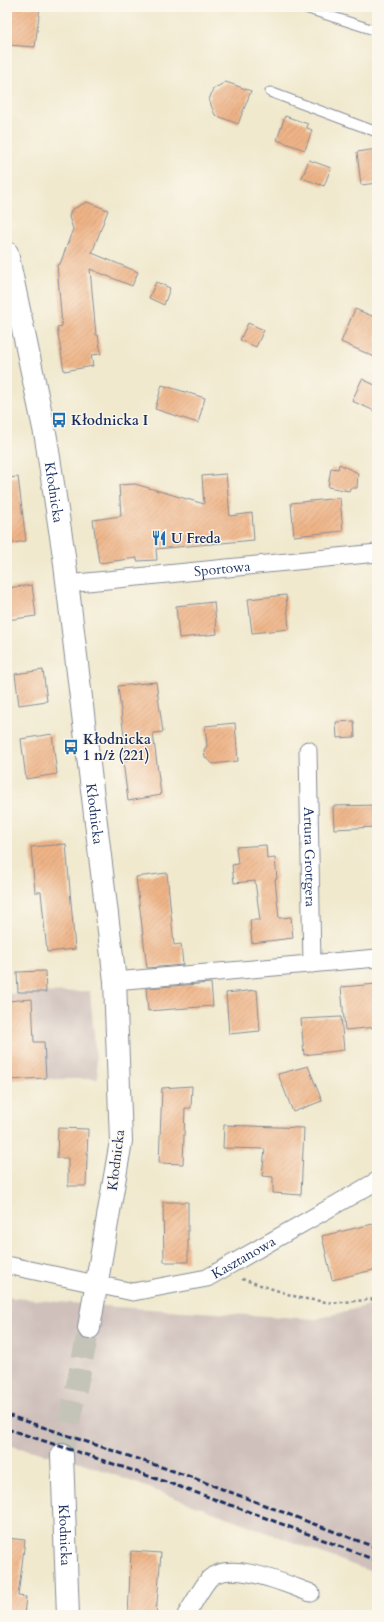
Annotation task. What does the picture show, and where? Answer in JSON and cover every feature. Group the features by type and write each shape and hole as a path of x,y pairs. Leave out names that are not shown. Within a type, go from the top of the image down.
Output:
{"main road":[{"name":"Kłodnicka","path":"7,253 46,438 67,584 115,980 121,1142 89,1328"},
{"name":"Kłodnicka","path":"62,1455 68,1615"}],"street":[{"name":"Sportowa","path":"67,584 377,554"},
{"name":"Artura Grottgera","path":"308,750 312,964"},
{"path":"115,980 377,958"},
{"name":"Kasztanowa","path":"7,1266 133,1292 207,1278 377,1182"},
{"path":"186,1615 210,1578 230,1571 254,1573 311,1593"}],"lane":[{"path":"302,7 377,31"},
{"path":"270,92 377,132"}],"path":[{"path":"219,1271 300,1298 333,1303 377,1300"}],"shaded area":[{"path":"90,991 98,1079 7,1079 7,994"},
{"path":"7,1296 117,1307 316,1319 377,1303 377,1574 80,1462 7,1445"}],"building":[{"path":"7,7 40,7 35,47 7,45"},
{"path":"226,82 251,91 238,124 215,115 209,100 213,89"},
{"path":"285,116 308,124 307,128 312,130 305,150 277,140"},
{"path":"377,149 377,183 361,185 357,152"},
{"path":"309,160 331,168 324,186 302,178"},
{"path":"87,202 108,210 92,253 138,272 132,286 90,269 96,335 98,335 101,354 91,355 93,366 64,371 57,327 62,326 57,265 60,264 73,229 69,217 71,210"},
{"path":"156,282 170,288 164,305 149,298"},
{"path":"355,309 377,318 377,358 341,342"},
{"path":"248,323 264,330 256,347 240,340"},
{"path":"362,379 377,386 377,412 352,401"},
{"path":"162,385 205,398 198,423 155,409"},
{"path":"339,464 358,473 357,488 350,488 349,491 328,487 331,468 338,469"},
{"path":"226,474 230,516 252,513 254,540 156,549 157,560 137,561 137,558 99,563 93,520 121,516 119,485 135,484 204,504 202,476"},
{"path":"18,477 26,541 7,544 7,478"},
{"path":"340,498 343,531 294,536 291,503"},
{"path":"32,585 36,616 7,620 7,588"},
{"path":"286,595 289,629 252,633 248,599"},
{"path":"214,602 217,634 179,638 176,606"},
{"path":"43,670 47,701 19,705 15,674"},
{"path":"156,682 163,732 153,733 161,795 128,801 123,761 127,761 118,686"},
{"path":"354,721 355,737 337,738 336,722"},
{"path":"235,723 238,761 213,764 205,757 204,750 207,746 205,726"},
{"path":"52,734 57,774 26,779 21,739"},
{"path":"377,805 377,827 334,829 333,806"},
{"path":"66,844 75,949 47,952 41,892 35,892 31,847"},
{"path":"266,845 267,859 275,858 277,879 275,879 279,918 291,917 293,938 252,943 250,920 260,920 255,881 234,883 232,865 238,864 236,847"},
{"path":"167,873 174,945 181,944 183,965 147,968 136,877"},
{"path":"45,971 46,992 18,992 17,972"},
{"path":"211,983 213,1006 148,1011 146,988"},
{"path":"377,984 377,1027 345,1030 341,987"},
{"path":"257,990 260,1031 229,1034 226,993"},
{"path":"32,999 34,1042 44,1042 46,1078 7,1080 7,1001"},
{"path":"341,1017 344,1050 304,1055 301,1019"},
{"path":"308,1066 322,1101 293,1112 278,1074"},
{"path":"192,1086 191,1108 185,1108 183,1164 159,1163 162,1088"},
{"path":"224,1125 304,1128 301,1195 273,1193 273,1177 262,1176 265,1149 223,1148"},
{"path":"58,1128 88,1129 86,1186 68,1186 68,1158 57,1158"},
{"path":"163,1202 188,1202 188,1262 164,1262"},
{"path":"377,1223 377,1269 332,1280 322,1236"},
{"path":"7,1538 25,1540 18,1596 26,1597 24,1615 7,1615"},
{"path":"131,1551 161,1553 156,1615 128,1615"}],"tunnel":[{"path":"62,1455 89,1328"}],"railway":[{"path":"7,1415 188,1476 377,1548"},
{"path":"7,1429 193,1492 285,1525 377,1561"}],"place":[{"name":"Kłodnicka I","path":"59,420"},
{"name":"U Freda","path":"159,538"},
{"name":"Kłodnicka 1 n/ż (221)","path":"71,747"}]}
